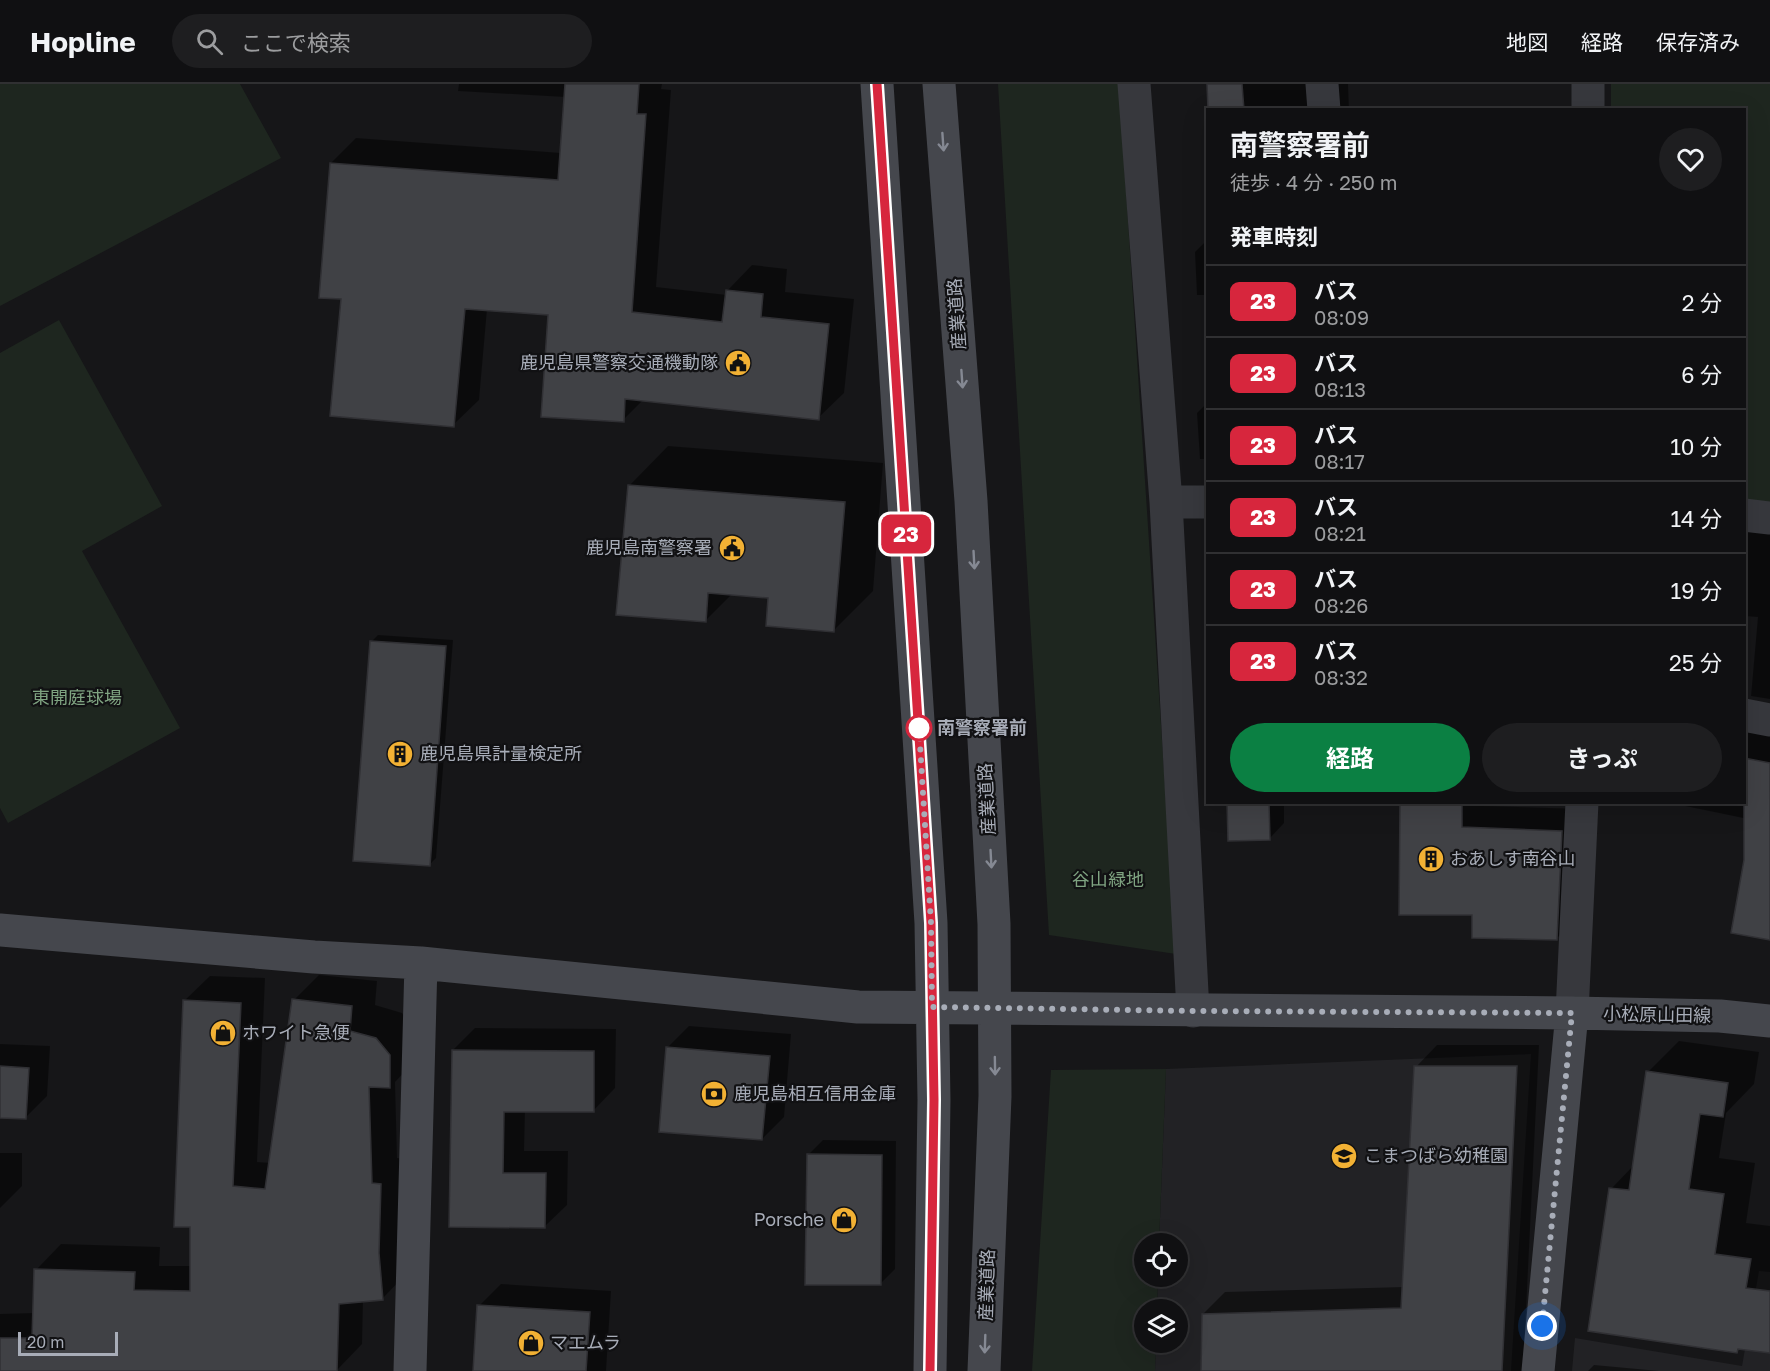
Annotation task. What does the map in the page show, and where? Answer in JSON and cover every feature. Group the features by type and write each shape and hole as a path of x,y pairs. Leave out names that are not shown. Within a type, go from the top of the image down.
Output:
{"main road":[{"path":"877,84 931,923 934,1100 930,1371"},
{"name":"産業道路","path":"939,84 971,501 993,913 995,1096 984,1371"},
{"name":"小松原山田線","path":"0,930 303,957 421,963 858,1007 1572,1013 1720,1016 1770,1021"},
{"path":"410,1371 421,963"},
{"path":"1538,1371 1572,1013"}],"street":[{"path":"1134,84 1166,502 1193,1011"},
{"path":"1322,84 1324,108"},
{"path":"1588,84 1588,108"},
{"path":"1166,502 1206,502"},
{"path":"1746,515 1770,518"},
{"path":"1746,715 1770,720"},
{"path":"1572,1013 1582,804"}],"shaded area":[{"name":"こまつばら幼稚園","path":"1531,1054 1511,1371 1155,1371 1156,1353 1188,1353 1188,1299 1157,1299 1158,1287 1188,1287 1188,1233 1159,1233 1166,1069"},
{"path":"1759,1271 1770,1272 1770,1371 1572,1371 1575,1338 1742,1366"}],"green space":[{"path":"0,84 240,84 281,158 0,306"},
{"name":"谷山緑地","path":"998,84 1119,84 1176,954 1049,935"},
{"path":"1611,84 1770,84 1770,504 1746,501 1746,108 1611,108"},
{"name":"東開庭球場","path":"59,320 162,506 82,551 180,728 8,823 0,808 0,353"},
{"path":"1166,1069 1159,1233 1134,1233 1134,1287 1158,1287 1157,1299 1134,1299 1134,1353 1156,1353 1155,1371 1032,1371 1051,1070"}],"building":[{"path":"565,84 639,84 637,114 646,114 632,312 722,322 726,290 763,294 761,317 829,324 819,420 625,399 624,422 541,417 548,315 465,309 454,427 330,416 341,299 319,298 330,163 558,180"},
{"path":"1207,84 1242,84 1244,108 1208,108"},
{"name":"鹿児島南警察署","path":"628,485 845,502 834,632 766,626 768,598 708,593 706,622 616,615"},
{"name":"鹿児島県計量検定所","path":"370,641 446,646 430,866 353,861"},
{"path":"1746,758 1770,763 1770,940 1731,933 1744,860"},
{"path":"1227,804 1269,804 1270,840 1228,841"},
{"path":"1400,804 1462,804 1462,827 1562,831 1557,940 1472,938 1472,915 1399,915"},
{"path":"292,999 352,1006 350,1031 376,1038 390,1055 390,1088 369,1087 372,1183 381,1184 379,1253 383,1300 339,1304 337,1371 0,1371 0,1338 32,1338 34,1269 135,1272 134,1290 190,1291 190,1227 174,1227 183,1000 241,1003 233,1186 265,1189"},
{"name":"鹿児島相互信用金庫","path":"666,1047 770,1056 762,1140 659,1132"},
{"path":"452,1050 594,1051 594,1112 504,1112 503,1173 546,1173 545,1228 449,1227"},
{"path":"0,1066 29,1068 26,1119 0,1118"},
{"path":"1414,1066 1517,1066 1502,1371 1201,1371 1202,1314 1401,1308"},
{"path":"1646,1071 1728,1083 1723,1117 1700,1114 1689,1189 1724,1194 1715,1254 1751,1259 1746,1288 1770,1291 1770,1353 1738,1349 1737,1353 1588,1331 1609,1188 1629,1190"},
{"name":"Porsche","path":"807,1154 882,1155 881,1285 805,1285"},
{"name":"マエムラ","path":"477,1305 590,1312 586,1371 473,1371"}],"bus line":[{"name":"23","path":"877,84 931,923 934,1100 930,1371"}],"place":[{"name":"鹿児島県警察交通機動隊","path":"738,363"},
{"name":"鹿児島南警察署","path":"732,548"},
{"name":"南警察署前","path":"919,728"},
{"name":"鹿児島県計量検定所","path":"400,754"},
{"name":"おあしす南谷山","path":"1431,859"},
{"name":"ホワイト急便","path":"223,1033"},
{"name":"鹿児島相互信用金庫","path":"714,1094"},
{"name":"こまつばら幼稚園","path":"1344,1156"},
{"name":"Porsche","path":"844,1220"},
{"name":"マエムラ","path":"531,1343"}],"route":[{"path":"919,728 931,923 932,1007 1572,1013 1542,1326"}]}
